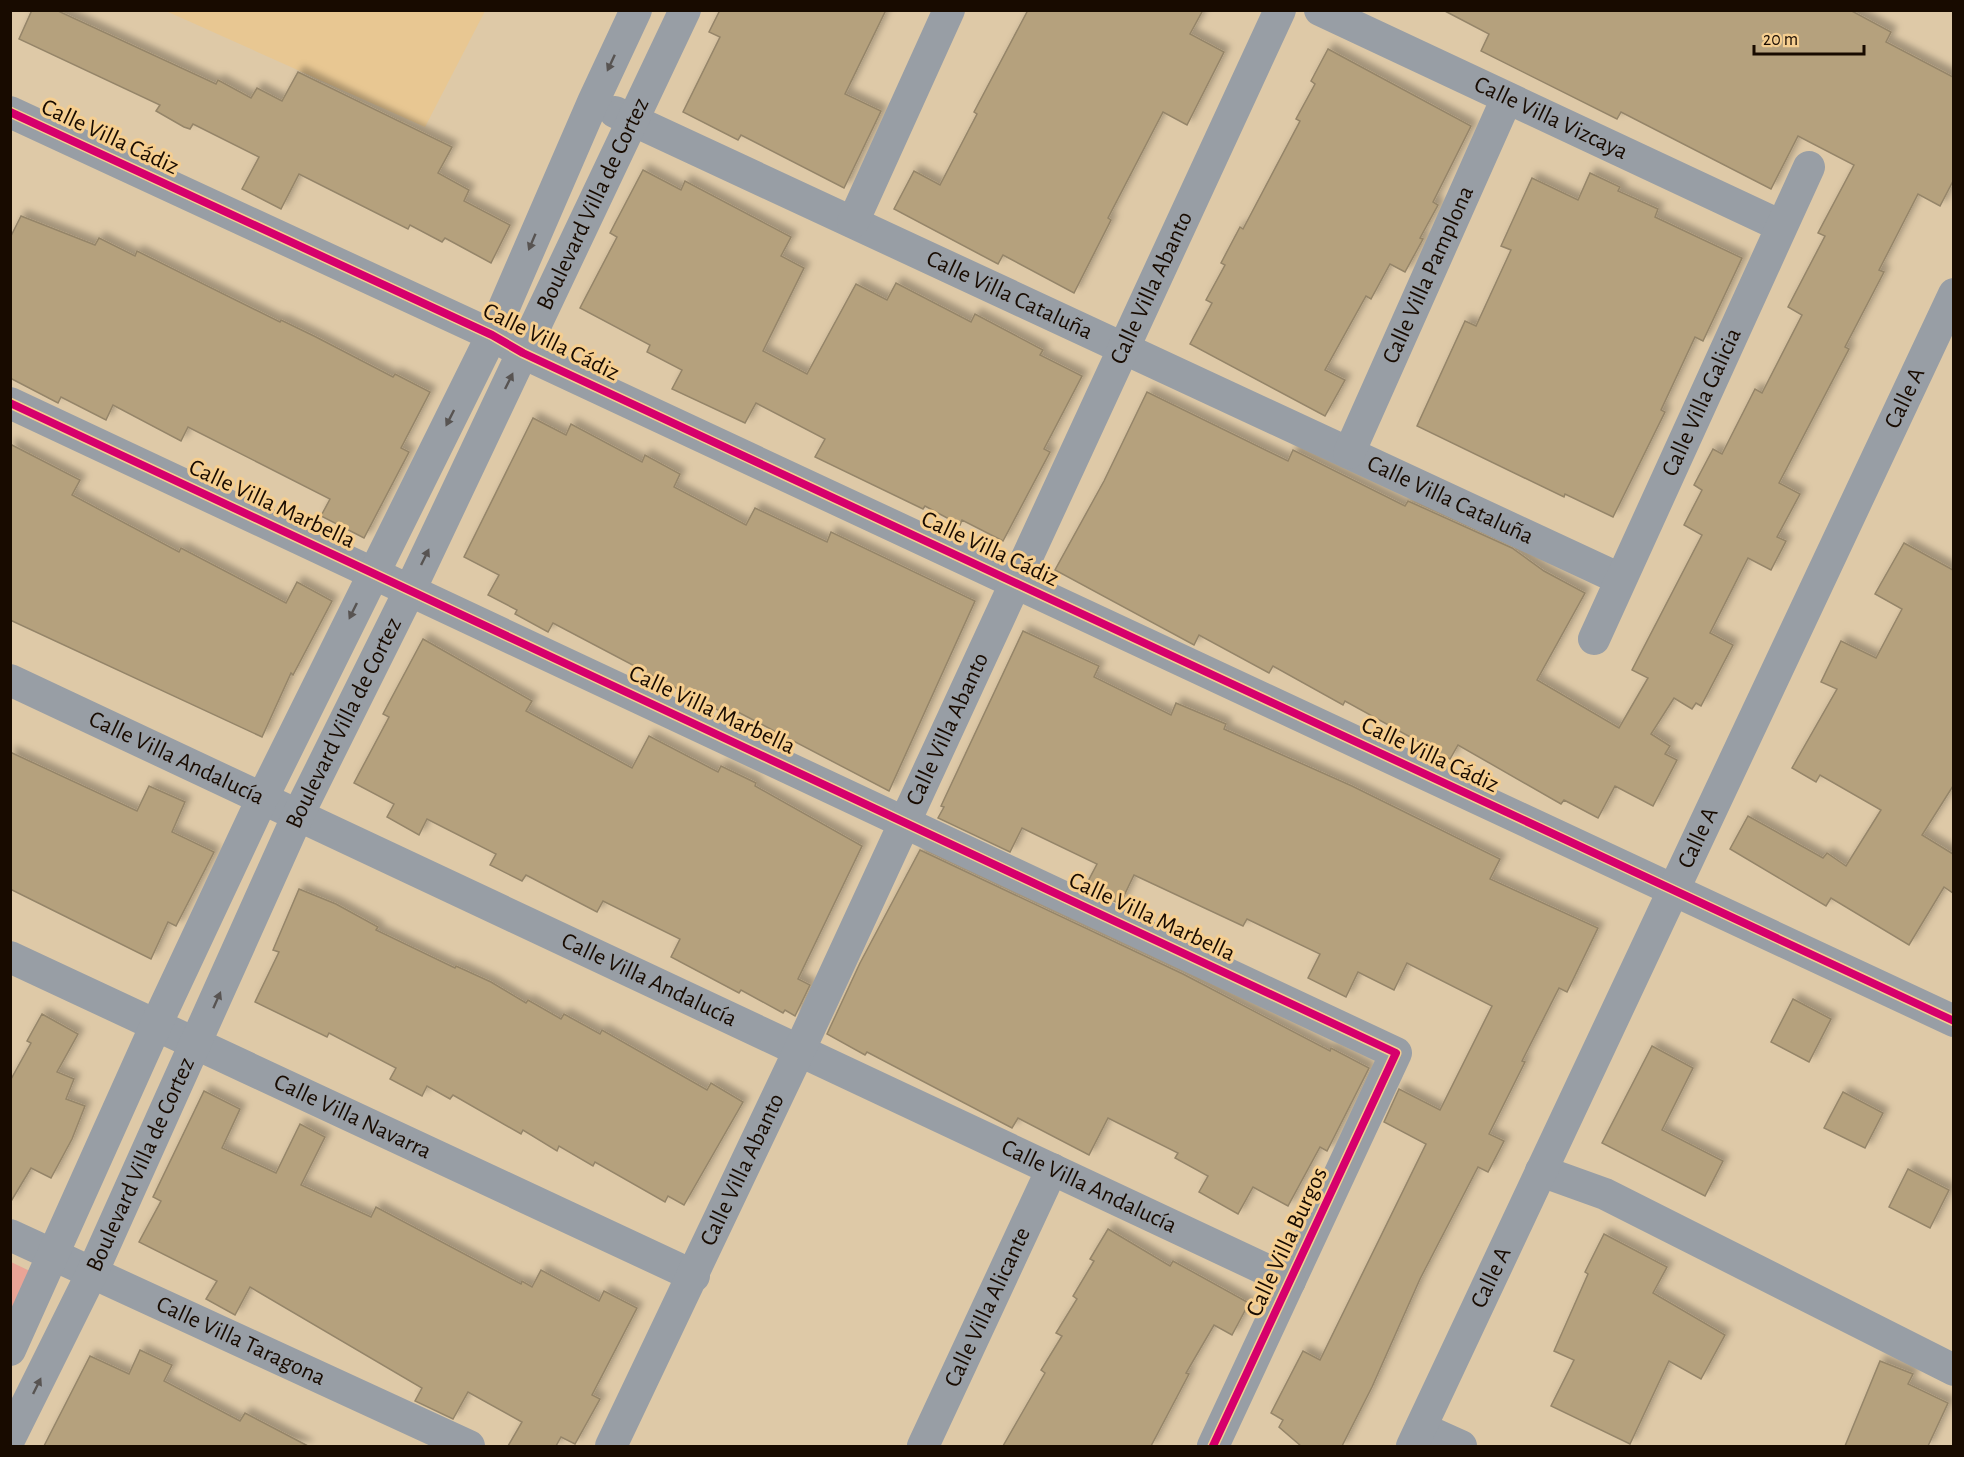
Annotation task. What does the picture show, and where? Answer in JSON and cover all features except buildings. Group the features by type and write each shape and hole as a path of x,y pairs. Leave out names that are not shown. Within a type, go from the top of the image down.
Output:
{"street":[{"name":"Boulevard Villa de Cortez","path":"10,1350 156,1025 262,799 372,572 492,334 593,102 636,10"},
{"name":"Boulevard Villa de Cortez","path":"10,1438 92,1273 197,1044 298,815 410,590 685,10"},
{"path":"853,222 949,10"},
{"name":"Calle Villa Abanto","path":"611,1446 694,1276 799,1051 1280,10"},
{"name":"Calle Villa Vizcaya","path":"1320,10 1781,226"},
{"name":"Calle Villa Pamplona","path":"1349,453 1507,98"},
{"name":"Calle Villa Cataluña","path":"593,102 1620,579"},
{"name":"Calle Villa Cádiz","path":"10,112 492,334 523,352 1953,1021"},
{"name":"Calle Villa Galicia","path":"1594,639 1809,167"},
{"name":"Calle A","path":"1417,1437 1673,890 1942,347 1953,294"},
{"name":"Calle Villa Marbella","path":"10,403 1396,1053"},
{"name":"Calle Villa Andalucía","path":"10,680 1290,1281"},
{"name":"Calle Villa Navarra","path":"10,957 694,1276"},
{"name":"Calle Villa Burgos","path":"1213,1446 1396,1053"},
{"name":"Calle Villa Alicante","path":"923,1446 1052,1169"},
{"path":"1542,1171 1605,1194 1953,1370"},
{"name":"Calle Villa Taragona","path":"10,1235 469,1446"},
{"path":"1417,1437 1461,1446"}],"shaded area":[{"path":"166,11 485,11 425,127"},
{"path":"11,1262 34,1273 11,1322"}],"cycle path":[{"path":"10,112 492,335 523,353 1954,1021"},
{"path":"10,403 1396,1053 1213,1446"}]}
